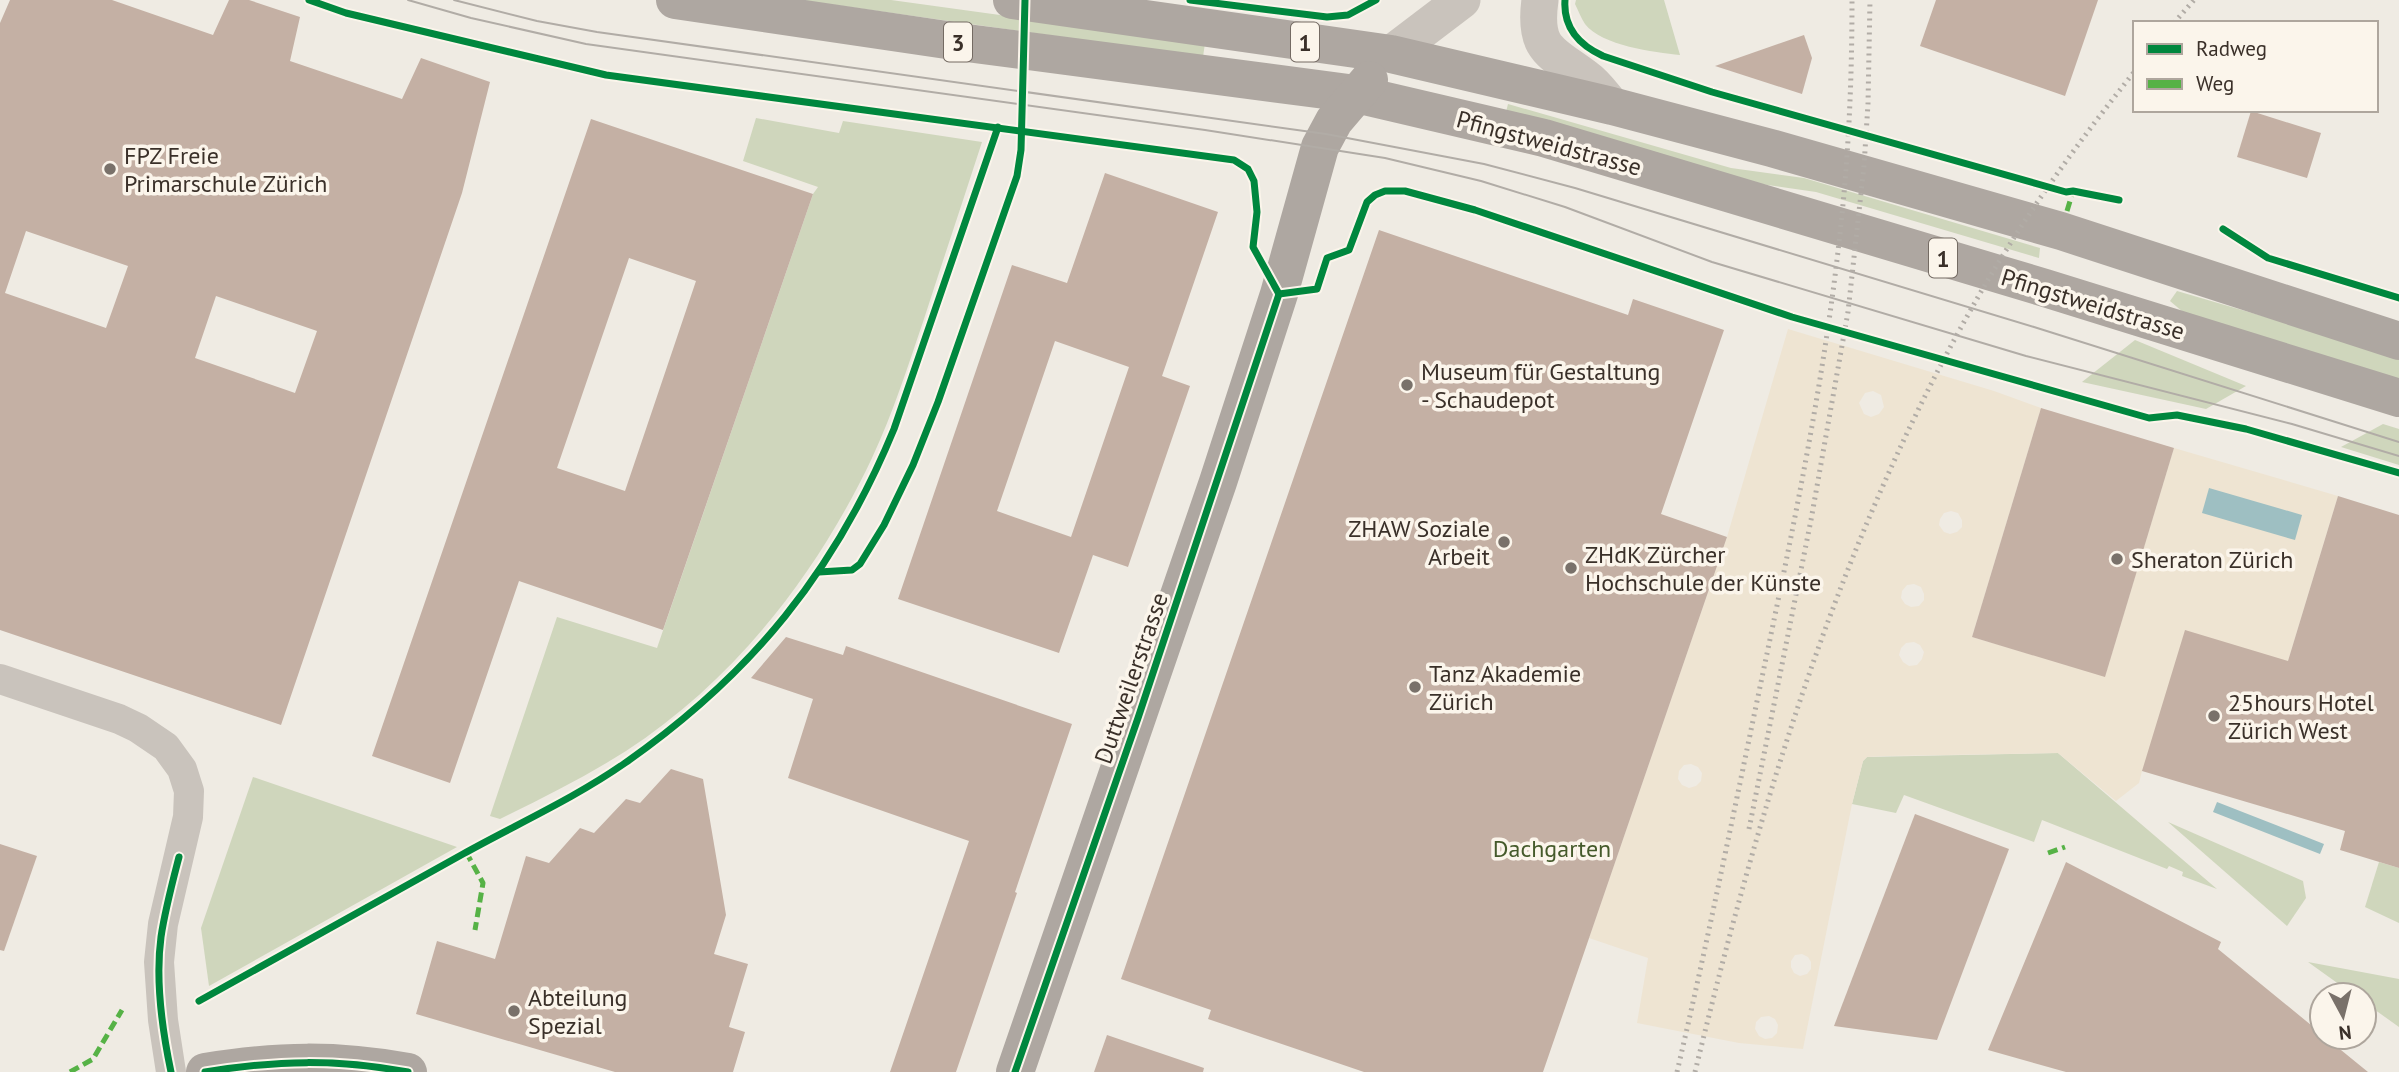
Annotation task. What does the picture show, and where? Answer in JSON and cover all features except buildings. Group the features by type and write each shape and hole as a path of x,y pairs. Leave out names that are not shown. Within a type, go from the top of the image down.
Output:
{"main road":[{"name":"Pfingstweidstrasse","path":"675,0 967,43 1356,94 1544,138 2045,288 2399,398"},
{"name":"Pfingstweidstrasse","path":"1012,0 1391,54 1612,106 1771,148 2061,231 2399,341"},
{"name":"Duttweilerstrasse","path":"1015,1072 1222,469 1279,294 1314,163 1326,134 1391,54"},
{"path":"205,1072 251,1064 299,1061 351,1063 408,1072"}],"street":[{"path":"1391,54 1462,0"},
{"path":"1540,0 1540,34 1543,44 1551,54 1588,79 1612,106"},
{"path":"0,679 138,728 166,747 182,769 189,792 188,817 163,924 159,962 163,1020 171,1072"}],"green space":[{"path":"800,0 891,0 1205,43 1203,57"},
{"path":"1576,0 1664,0 1680,55 1629,47 1603,38 1585,24 1575,4"},
{"path":"1508,104 1731,168 1804,178 2040,248 2039,258 1816,192 1739,181 1506,112"},
{"path":"756,118 839,133 843,121 982,142 893,407 872,458 826,543 799,583 737,658 703,692 666,723 626,751 500,819 490,816 557,617 657,648 813,194 818,187 743,161"},
{"path":"2177,291 2399,356 2399,381 2190,318 2170,301"},
{"path":"2135,340 2246,386 2206,409 2082,382"},
{"path":"2383,424 2399,429 2399,465 2341,447"},
{"path":"2058,753 2217,889 2182,876 2183,872 2169,866 2167,869 2042,820 2034,842 1904,795 1896,813 1852,804 1863,761 1867,757"},
{"path":"253,777 457,847 209,986 201,928"},
{"path":"2168,822 2303,881 2306,898 2287,926"},
{"path":"2379,862 2399,868 2399,923 2365,907"},
{"path":"2308,962 2399,979 2399,1027 2378,1012 2378,981 2334,981"}],"shaded area":[{"path":"1788,329 1994,391 2041,408 1972,637 2105,676 2174,448 2338,496 2288,661 2142,771 2139,783 2116,801 2058,753 1885,756 1867,757 1863,761 1803,1049 1739,1043 1637,1023 1648,958 1589,938 1727,537","holes":["1873,391 1881,395 1884,407 1879,414 1871,417 1864,414 1859,403 1865,393","1944,513 1958,513 1962,527 1950,534 1944,532 1939,525","1914,584 1921,587 1924,600 1919,606 1911,607 1901,598 1907,585","1914,642 1920,645 1924,652 1922,659 1917,665 1909,666 1899,655 1906,643","1684,765 1698,767 1702,773 1701,781 1689,788 1682,785 1678,779 1679,771","1802,954 1808,957 1811,969 1800,976 1794,973 1791,961 1795,955","1769,1016 1775,1019 1778,1025 1777,1033 1772,1038 1759,1036 1755,1029 1756,1022 1761,1017"]}],"water":[{"path":"2209,488 2302,515 2295,540 2202,513"},
{"path":"2217,802 2324,844 2320,854 2213,812"}],"tram line":[{"path":"408,0 471,18 586,44 1205,130 1385,158 1481,181 1565,207 1712,262 2026,356 2292,424 2399,456"},
{"path":"454,0 537,21 597,32 1326,134 1484,164 1575,188 2034,327 2399,442"}],"railway":[{"path":"1677,1072 1772,630 1817,398 1844,196 1850,112 1852,0"},
{"path":"1749,829 1811,520 1848,312 1864,166 1870,0"},
{"path":"2176,21 2194,0"},
{"path":"1695,1072 1746,876 1775,779 1806,683 1879,495 1922,403 1987,281 2047,189 2133,74"}],"marked path":[{"path":"2067,211 2073,191"},
{"path":"2048,853 2065,847"},
{"path":"466,852 483,883 475,930"},
{"path":"70,1072 93,1059 122,1010"}],"cycle path":[{"path":"309,0 346,13 606,75 1234,160 1248,169 1254,181 1257,212 1253,247 1279,294"},
{"path":"819,572 852,570 860,564 884,525 913,465 938,402 1017,176 1021,150 1025,0"},
{"path":"1190,0 1327,17 1348,15 1376,0"},
{"path":"1565,0 1567,19 1574,34 1587,47 1603,56 1712,92 2066,192 2119,200"},
{"path":"199,1001 606,776 671,729 750,656 785,616 816,574 871,481 894,429 998,127"},
{"path":"1279,294 1317,289 1327,258 1349,250 1367,202 1385,191 1405,191 1475,210 1792,317 2149,418 2177,415 2246,429 2399,473"},
{"path":"2223,229 2268,258 2399,298"},
{"path":"1015,1072 1138,718 1279,294"},
{"path":"171,1072 160,1005 159,954 179,857"},
{"path":"205,1072 283,1063 331,1063 408,1072"}],"place":[{"name":"FPZ Freie Primarschule Zürich","path":"110,169"},
{"name":"Museum für Gestaltung - Schaudepot","path":"1407,385"},
{"name":"ZHAW Soziale Arbeit","path":"1504,542"},
{"name":"Sheraton Zürich","path":"2117,559"},
{"name":"ZHdK Zürcher Hochschule der Künste","path":"1571,568"},
{"name":"Tanz Akademie Zürich","path":"1415,687"},
{"name":"25hours Hotel Zürich West","path":"2214,716"},
{"name":"Abteilung Spezial","path":"514,1011"}],"park label":[{"name":"Dachgarten","path":"1552,848"}]}
